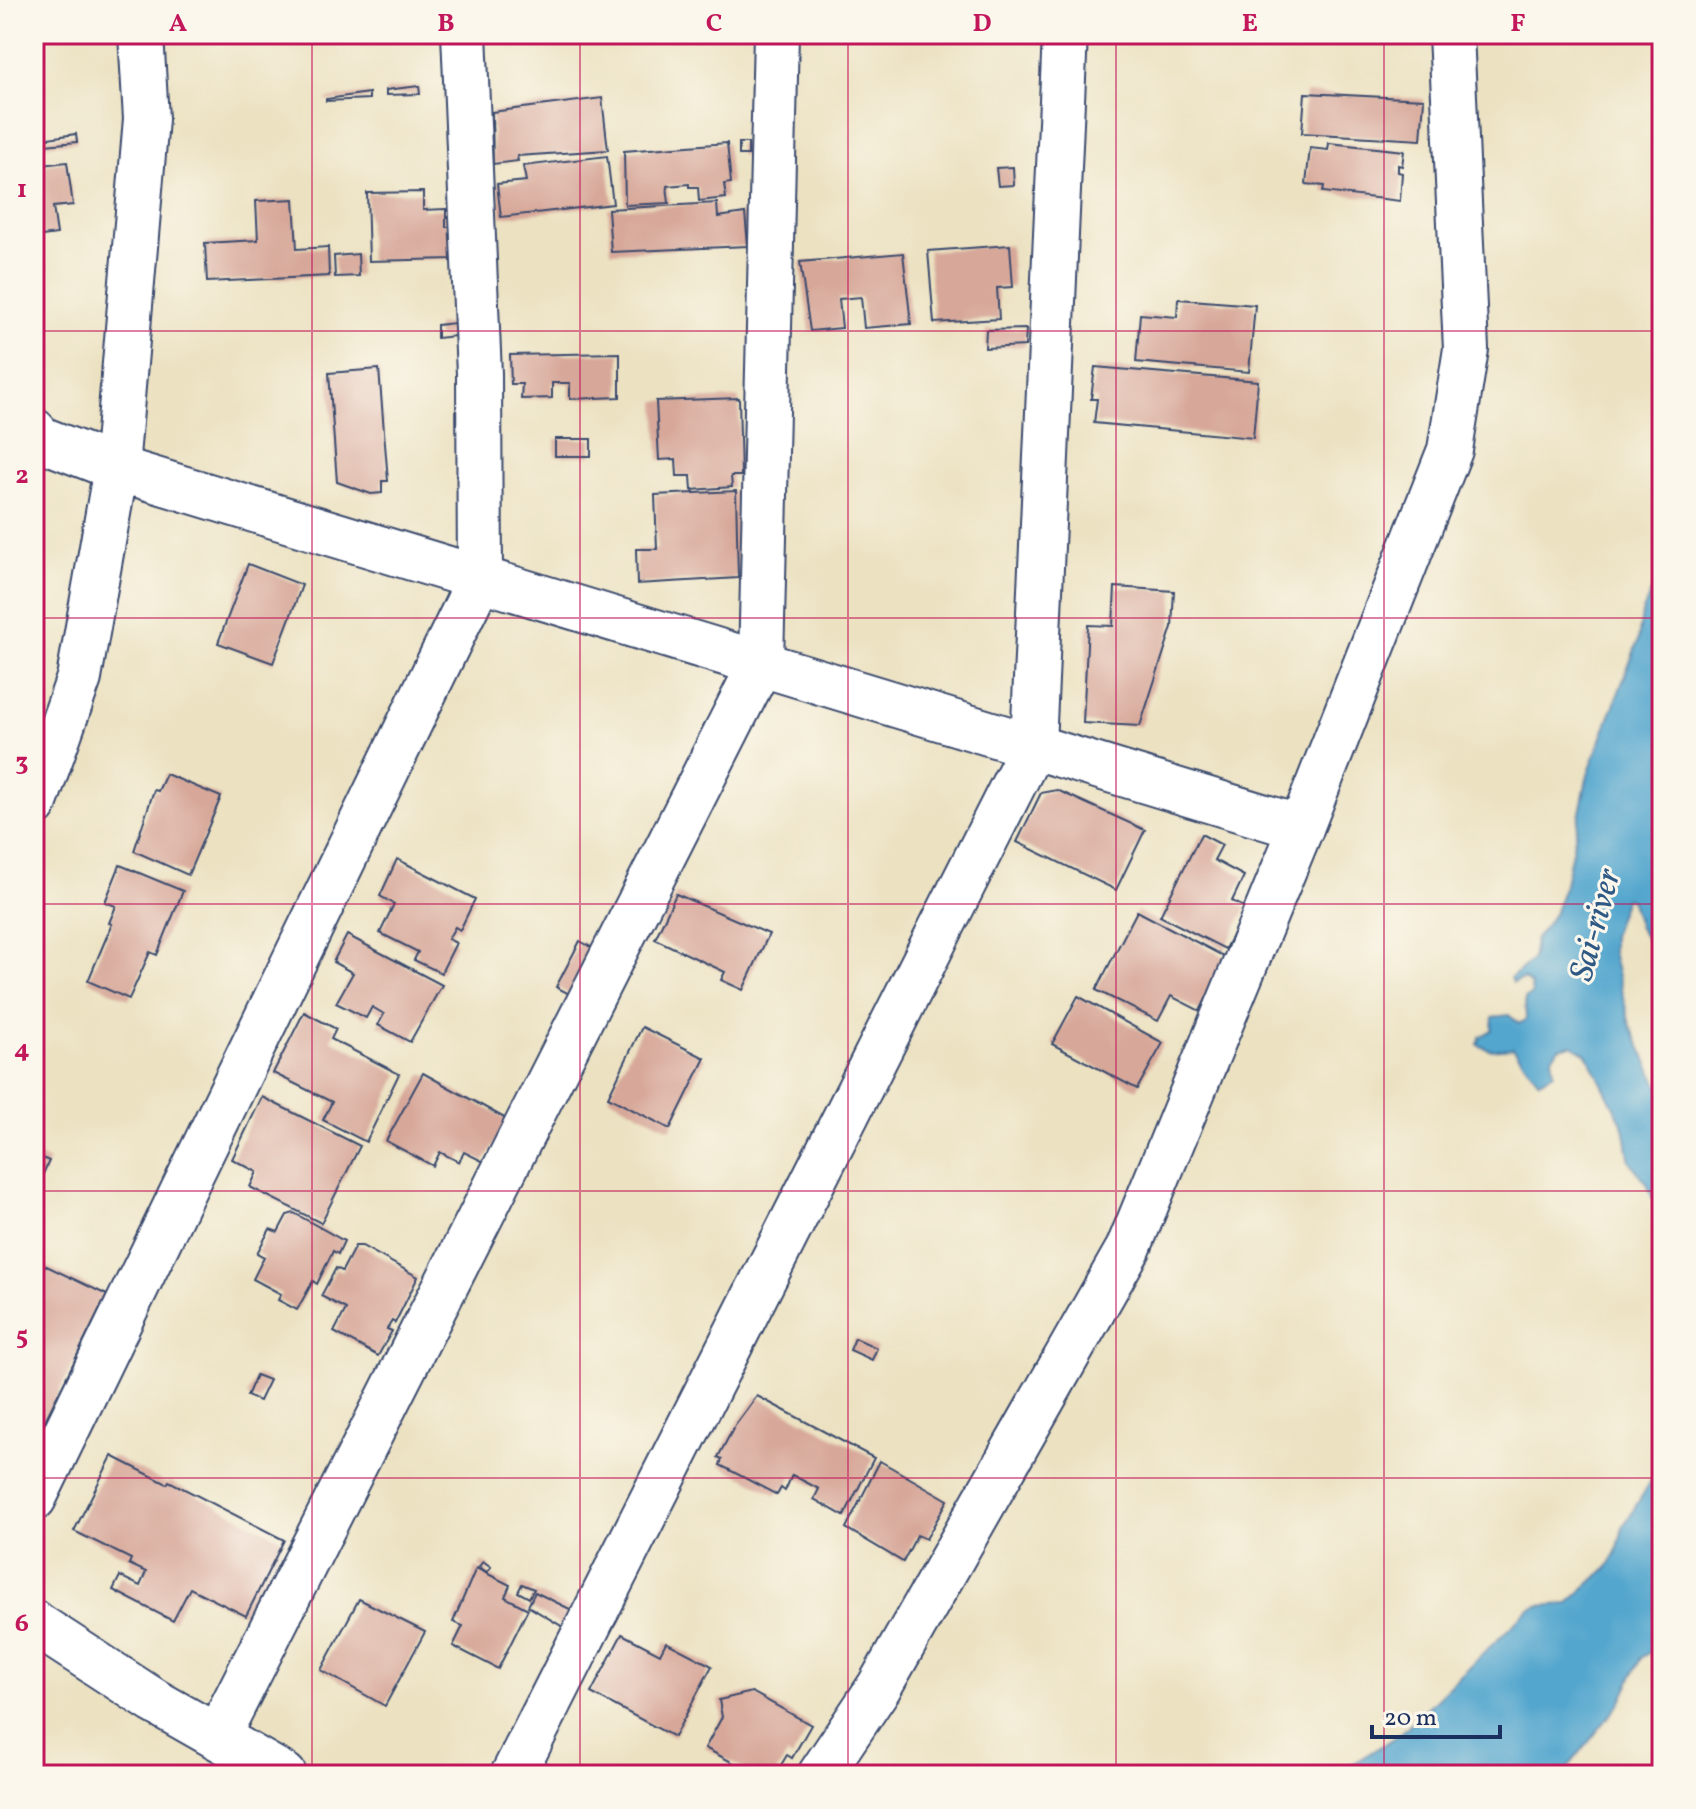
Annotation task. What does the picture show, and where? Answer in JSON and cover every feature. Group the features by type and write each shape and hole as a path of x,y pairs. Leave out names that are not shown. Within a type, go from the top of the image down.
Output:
{"street":[{"path":"34,805 79,678 116,468 146,119 141,34"},
{"path":"34,1498 480,578 479,374 464,34"},
{"path":"218,1735 761,663 776,34"},
{"path":"513,1775 1033,746 1065,34"},
{"path":"820,1775 879,1687 1128,1249 1301,828 1450,450 1466,349 1451,34"},
{"path":"34,431 41,439 116,468 1301,828"},
{"path":"34,1623 154,1701 284,1775"}],"water":[{"name":"Sai-river","path":"1662,568 1662,962 1639,928 1630,899 1625,898 1612,936 1612,952 1630,1025 1662,1094 1662,1223 1647,1183 1630,1162 1624,1127 1587,1054 1572,1045 1559,1048 1552,1057 1554,1073 1539,1081 1513,1048 1490,1050 1478,1045 1480,1037 1492,1030 1493,1017 1509,1015 1519,1024 1526,1019 1525,998 1532,995 1531,985 1523,979 1513,983 1511,978 1532,960 1535,940 1554,914 1565,884 1588,774 1638,641 1642,613"},
{"path":"1662,1463 1662,1645 1641,1658 1620,1703 1562,1775 1334,1775 1399,1735 1528,1610 1538,1606 1567,1604 1608,1567 1617,1552 1623,1527"}],"building":[{"path":"419,86 420,94 386,95 386,90"},
{"path":"369,93 369,99 326,101 326,99"},
{"path":"1305,93 1424,99 1421,140 1302,133"},
{"path":"602,98 608,150 517,156 518,161 493,164 492,112"},
{"path":"76,134 77,142 34,146 34,140"},
{"path":"727,143 731,183 724,184 726,198 699,201 698,187 689,187 689,184 667,186 669,203 625,205 624,151"},
{"path":"739,143 748,143 748,155 739,155"},
{"path":"1329,143 1404,151 1402,166 1398,165 1398,172 1402,173 1400,201 1323,192 1324,186 1306,184 1310,148 1328,150"},
{"path":"607,156 613,204 501,217 497,184 526,181 523,166"},
{"path":"67,162 73,205 53,207 57,234 34,237 34,166"},
{"path":"1013,167 1014,185 998,186 996,168"},
{"path":"423,192 423,210 446,209 446,227 452,227 453,259 369,261 367,193"},
{"path":"294,199 297,249 328,247 329,276 207,282 205,243 258,240 256,201"},
{"path":"717,203 718,217 745,213 748,246 611,252 608,209"},
{"path":"1010,245 1013,287 997,288 999,319 934,323 928,251"},
{"path":"903,253 911,324 864,328 861,297 839,299 842,328 810,331 800,262"},
{"path":"358,254 359,276 335,277 334,256"},
{"path":"1178,299 1255,305 1249,372 1136,362 1140,314 1177,317"},
{"path":"455,323 455,336 437,338 437,325"},
{"path":"1026,329 1025,346 985,348 986,330"},
{"path":"620,353 620,397 570,399 570,383 552,383 552,398 521,399 522,384 511,384 510,355"},
{"path":"1095,367 1258,381 1253,438 1094,423 1097,399 1091,399"},
{"path":"379,369 388,481 382,481 382,493 371,494 337,482 329,373"},
{"path":"739,398 741,476 731,476 732,487 692,490 691,476 677,476 676,459 659,460 656,401"},
{"path":"555,439 591,439 591,456 555,456"},
{"path":"736,491 738,578 637,584 636,549 657,549 655,495"},
{"path":"248,564 302,585 273,663 218,643"},
{"path":"1115,587 1174,591 1172,627 1140,726 1083,723 1088,625 1113,626"},
{"path":"166,774 221,797 188,875 134,851 154,790 158,791"},
{"path":"1057,790 1145,830 1116,890 1017,842 1041,793"},
{"path":"1201,834 1222,845 1214,860 1244,876 1232,901 1246,908 1225,949 1160,916"},
{"path":"397,859 475,899 460,930 455,927 448,939 456,943 441,973 414,960 418,952 380,933 394,904 380,896"},
{"path":"120,865 183,891 157,955 150,952 129,999 88,981 112,924 109,923 116,906 105,902"},
{"path":"676,894 769,934 743,990 721,980 725,972 655,939"},
{"path":"1137,911 1227,958 1200,1011 1171,996 1158,1021 1096,990"},
{"path":"347,935 442,985 410,1042 378,1025 384,1014 372,1007 366,1018 336,1003 353,973 333,962"},
{"path":"580,941 594,949 571,995 556,987"},
{"path":"1078,996 1163,1043 1137,1089 1052,1044"},
{"path":"304,1012 336,1029 331,1039 399,1074 366,1142 323,1120 332,1102 273,1073"},
{"path":"642,1027 705,1058 670,1129 608,1097"},
{"path":"423,1073 508,1120 484,1162 464,1152 459,1162 440,1152 433,1166 386,1141"},
{"path":"262,1097 360,1146 321,1223 250,1187 257,1172 232,1159"},
{"path":"34,1154 49,1161 34,1193"},
{"path":"294,1213 344,1241 338,1254 333,1251 317,1284 313,1281 297,1310 278,1300 281,1294 253,1279 264,1257 257,1253 270,1229 278,1232 287,1215"},
{"path":"355,1246 362,1246 418,1277 395,1323 392,1321 387,1329 392,1331 378,1356 334,1332 346,1309 321,1296 336,1268 342,1271"},
{"path":"34,1260 107,1295 34,1443"},
{"path":"855,1338 877,1348 872,1360 850,1350"},
{"path":"256,1375 269,1380 259,1401 247,1396"},
{"path":"757,1396 874,1458 844,1516 814,1499 819,1489 792,1475 785,1491 781,1488 777,1495 720,1465 722,1459 718,1457 734,1427"},
{"path":"112,1456 167,1484 169,1481 284,1540 246,1616 190,1588 173,1621 113,1590 120,1576 140,1586 146,1572 129,1564 131,1559 74,1531"},
{"path":"880,1461 948,1500 926,1539 917,1535 903,1562 846,1528"},
{"path":"483,1561 491,1567 487,1572 479,1567"},
{"path":"476,1568 510,1585 505,1597 528,1609 498,1669 453,1646 463,1626 453,1622"},
{"path":"522,1584 534,1589 529,1598 518,1592"},
{"path":"535,1592 574,1611 565,1628 528,1606"},
{"path":"359,1599 425,1632 385,1706 321,1670"},
{"path":"622,1634 660,1654 666,1642 712,1666 674,1737 591,1693"},
{"path":"752,1692 811,1725 792,1758 787,1755 775,1775 756,1775 705,1748 722,1717 719,1700"}]}
